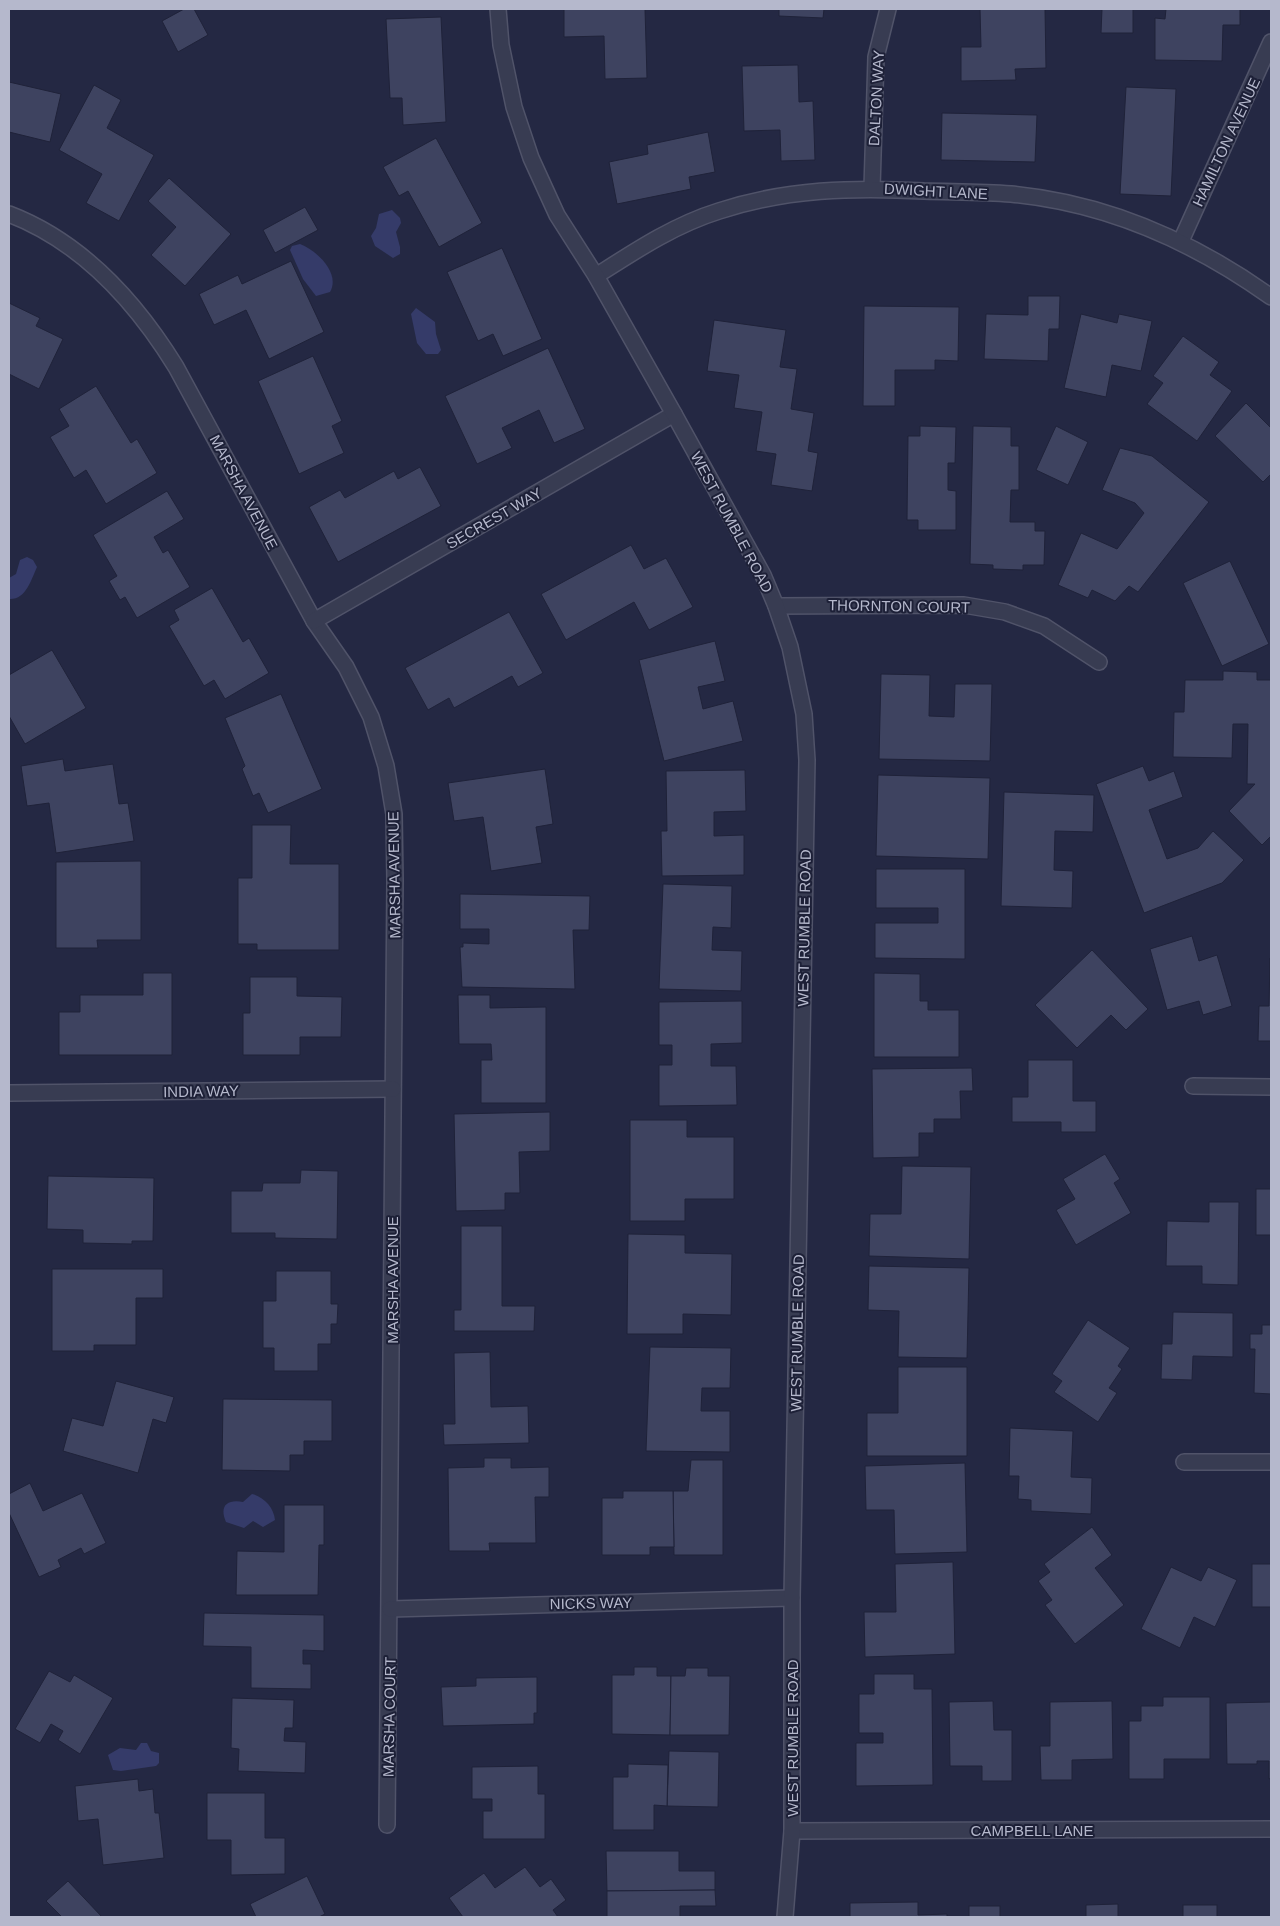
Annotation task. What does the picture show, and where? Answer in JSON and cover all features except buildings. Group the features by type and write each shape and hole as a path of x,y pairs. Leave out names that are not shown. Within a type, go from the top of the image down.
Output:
{"street":[{"name":"WEST RUMBLE ROAD","path":"498,9 501,45 514,107 531,158 557,215 596,276 763,575 790,647 804,714 807,760 792,1598 792,1831 785,1917"},
{"name":"DALTON WAY","path":"872,188 876,57 888,9"},
{"name":"HAMILTON AVENUE","path":"1181,241 1271,42"},
{"name":"DWIGHT LANE","path":"596,276 657,237 718,211 776,196 827,189 872,188 1012,194 1074,204 1125,219 1181,241 1230,268 1271,297"},
{"name":"MARSHA AVENUE","path":"9,214 74,250 128,298 154,331 176,367 314,621 346,667 371,717 386,766 394,814 390,1609"},
{"name":"SECREST WAY","path":"314,621 674,414"},
{"name":"THORNTON COURT","path":"776,606 964,605 1005,612 1044,626 1099,662"},
{"path":"1193,1086 1271,1087"},
{"name":"INDIA WAY","path":"9,1093 393,1089"},
{"path":"1184,1462 1271,1462"},
{"name":"NICKS WAY","path":"390,1609 792,1598"},
{"name":"MARSHA COURT","path":"387,1825 390,1609"},
{"name":"CAMPBELL LANE","path":"792,1831 1271,1829"}],"water":[{"path":"392,210 400,218 401,223 396,232 400,254 393,258 375,246 371,236 376,228 379,214"},
{"path":"300,244 313,251 330,270 333,285 330,292 316,296 303,279 290,250 292,246"},
{"path":"416,308 435,322 436,334 441,350 438,354 426,354 417,343 411,314"},
{"path":"27,557 33,560 37,567 24,593 9,599 9,578 16,574 20,560"},
{"path":"252,1494 268,1504 273,1511 275,1520 263,1527 253,1521 244,1528 226,1522 223,1512 226,1505 237,1501 243,1502"},
{"path":"141,1743 147,1743 151,1751 159,1753 159,1763 156,1766 121,1771 113,1770 108,1755 120,1748 136,1750"}]}
